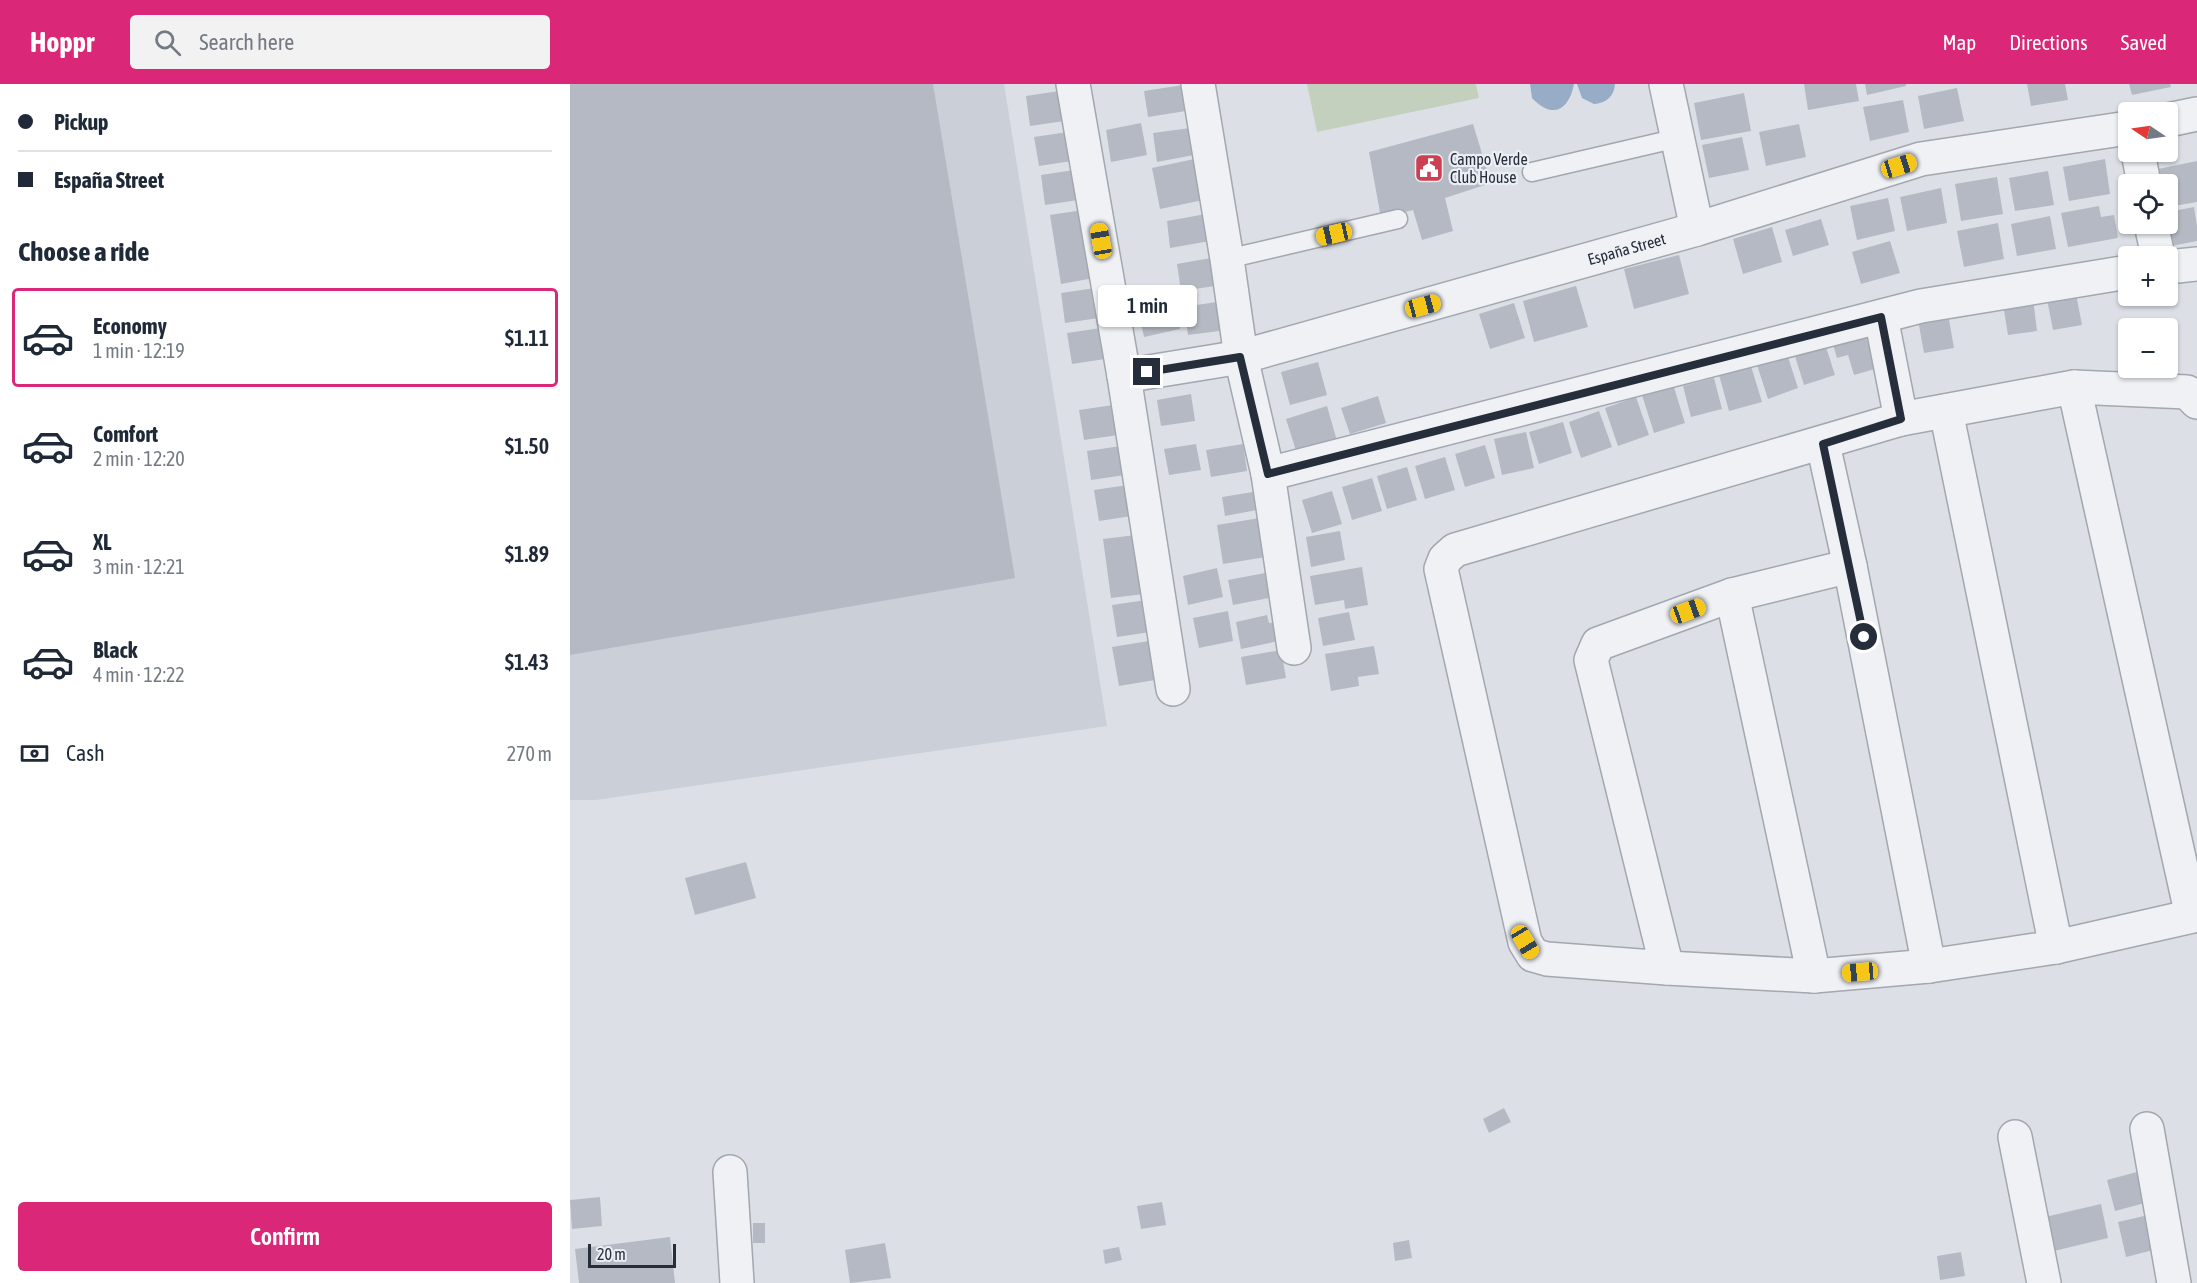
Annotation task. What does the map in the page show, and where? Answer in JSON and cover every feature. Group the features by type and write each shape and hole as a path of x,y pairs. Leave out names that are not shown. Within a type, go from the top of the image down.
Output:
{"street":[{"path":"1073,84 1124,376 1173,689"},
{"path":"1198,84 1227,259 1240,357 1268,474 1294,648"},
{"path":"1673,85 1678,138 1697,229"},
{"path":"2178,118 2197,114"},
{"name":"España Street","path":"1124,376 1240,357 1697,229 1921,159 2118,129"},
{"path":"2178,266 2197,264"},
{"path":"1268,474 1921,306 2118,274"},
{"path":"1881,317 1901,419"},
{"path":"2074,387 2194,915 2056,947 1929,966 1814,976 1667,968 1547,959 1533,955 1525,942 1441,569 1445,559 1455,550 1823,444 1901,419 2074,387 2187,392 2197,402"},
{"path":"1946,411 2056,947"},
{"path":"1823,444 1850,566 1929,966"},
{"path":"1667,968 1591,660 1598,644 1732,595 1850,566"},
{"path":"1732,595 1814,976"},
{"path":"2147,1129 2174,1283"},
{"path":"2015,1137 2044,1283"},
{"path":"730,1172 737,1283"}],"lane":[{"path":"1532,172 1678,138"},
{"path":"1227,259 1398,219"}],"shaded area":[{"path":"570,84 1004,84 1107,726 596,800 570,800"}],"green space":[{"path":"1307,84 1476,84 1479,98 1317,132"}],"water":[{"path":"1530,84 1574,84 1572,93 1564,106 1553,110 1540,105 1532,98"},
{"path":"1577,84 1615,84 1609,98 1594,104 1582,98"}],"building":[{"path":"570,84 933,84 1015,578 570,655"},
{"path":"1804,84 1856,84 1859,101 1808,110"},
{"path":"1865,84 1906,84 1906,86 1867,95"},
{"path":"2027,84 2065,84 2068,100 2031,106"},
{"path":"2129,84 2170,84 2171,87 2132,95"},
{"path":"1183,85 1186,111 1148,117 1144,91"},
{"path":"1957,88 1964,121 1924,129 1918,96"},
{"path":"1059,91 1064,121 1030,126 1026,96"},
{"path":"1744,93 1751,131 1701,140 1694,103"},
{"path":"1903,100 1909,132 1870,141 1863,107"},
{"path":"1141,123 1147,155 1111,162 1106,130"},
{"name":"Campo Verde Club House","path":"1473,124 1491,183 1445,198 1453,231 1422,240 1413,210 1381,218 1369,152"},
{"path":"1799,124 1806,157 1766,166 1759,132"},
{"path":"1190,128 1194,155 1157,162 1153,133"},
{"path":"1068,132 1072,161 1039,166 1034,137"},
{"path":"1742,137 1749,170 1709,178 1702,145"},
{"path":"1199,158 1208,199 1160,209 1152,168"},
{"path":"2105,159 2110,194 2069,201 2063,167"},
{"path":"2197,161 2197,202 2178,205 2178,174 2159,174 2158,169"},
{"path":"1074,170 1078,200 1045,205 1041,175"},
{"path":"2048,171 2054,205 2015,211 2009,178"},
{"path":"1997,177 2003,214 1961,221 1955,184"},
{"path":"1941,188 1947,223 1907,231 1900,197"},
{"path":"1888,198 1895,231 1857,240 1850,206"},
{"path":"2099,206 2101,217 2114,215 2118,238 2068,247 2061,213"},
{"path":"2194,207 2197,241 2171,246 2170,234 2178,234 2178,210"},
{"path":"1083,210 1094,278 1061,284 1050,215"},
{"path":"1206,214 1210,241 1170,248 1167,221"},
{"path":"2050,216 2056,249 2017,256 2011,224"},
{"path":"1821,219 1829,245 1793,256 1785,230"},
{"path":"1998,223 2004,259 1964,267 1957,231"},
{"path":"1772,227 1782,262 1743,274 1733,239"},
{"path":"1890,241 1900,273 1861,284 1852,252"},
{"path":"1679,255 1689,294 1634,309 1624,269"},
{"path":"1211,258 1215,286 1181,291 1177,264"},
{"path":"1576,286 1588,327 1534,342 1523,301"},
{"path":"1095,288 1099,318 1065,323 1061,293"},
{"path":"2075,289 2082,325 2053,330 2046,294"},
{"path":"1175,299 1180,329 1144,337 1137,306"},
{"path":"2033,299 2037,331 2008,335 2003,304"},
{"path":"1223,301 1227,330 1188,335 1184,307"},
{"path":"1514,303 1525,338 1490,349 1479,314"},
{"path":"1948,314 1954,348 1924,353 1918,320"},
{"path":"1101,328 1105,359 1072,364 1067,333"},
{"path":"1865,332 1875,369 1854,375 1848,355 1837,358 1832,341"},
{"path":"1825,344 1835,375 1804,385 1794,353"},
{"path":"1787,354 1798,388 1768,399 1757,365"},
{"path":"1318,362 1327,395 1290,405 1281,372"},
{"path":"1751,366 1762,402 1729,411 1719,375"},
{"path":"1714,378 1722,409 1691,417 1683,386"},
{"path":"1673,384 1685,423 1654,433 1642,395"},
{"path":"1191,394 1195,421 1161,426 1157,400"},
{"path":"1378,396 1386,423 1350,434 1341,408"},
{"path":"1636,397 1649,435 1618,446 1605,408"},
{"path":"1113,405 1118,435 1084,440 1079,410"},
{"path":"1327,406 1337,441 1297,454 1286,419"},
{"path":"1599,411 1612,447 1581,458 1569,422"},
{"path":"1563,422 1572,453 1539,464 1529,432"},
{"path":"1526,432 1534,468 1502,475 1494,439"},
{"path":"1196,444 1201,470 1169,475 1164,449"},
{"path":"1243,444 1247,471 1211,477 1206,450"},
{"path":"1485,445 1495,478 1465,487 1455,454"},
{"path":"1121,446 1125,475 1091,480 1087,451"},
{"path":"1445,457 1455,490 1425,499 1415,466"},
{"path":"1407,467 1417,500 1387,509 1377,476"},
{"path":"1372,478 1382,511 1352,520 1342,487"},
{"path":"1128,485 1132,516 1099,521 1094,490"},
{"path":"1332,491 1342,524 1312,533 1302,500"},
{"path":"1253,492 1257,510 1225,516 1222,497"},
{"path":"1260,518 1266,557 1223,564 1217,525"},
{"path":"1340,531 1345,560 1311,567 1306,537"},
{"path":"1136,535 1144,594 1111,598 1103,539"},
{"path":"1362,567 1368,605 1345,609 1344,600 1315,605 1310,576"},
{"path":"1217,568 1223,597 1188,605 1183,576"},
{"path":"1265,573 1269,598 1233,605 1228,580"},
{"path":"1146,600 1150,632 1117,637 1112,605"},
{"path":"1228,611 1233,641 1199,648 1193,618"},
{"path":"1349,612 1355,640 1323,646 1318,618"},
{"path":"1267,615 1269,623 1285,620 1288,639 1241,649 1236,622"},
{"path":"1155,640 1161,679 1119,686 1112,647"},
{"path":"1374,646 1379,674 1358,677 1359,686 1331,691 1325,654"},
{"path":"1281,650 1286,678 1246,685 1241,657"},
{"path":"746,862 756,898 695,915 685,878"},
{"path":"1504,1108 1511,1122 1489,1133 1483,1119"},
{"path":"2148,1169 2156,1200 2115,1211 2107,1180"},
{"path":"600,1197 602,1226 572,1229 570,1200"},
{"path":"1162,1202 1166,1225 1141,1229 1137,1206"},
{"path":"2101,1204 2108,1238 2054,1251 2045,1217"},
{"path":"2153,1214 2161,1248 2126,1257 2118,1222"},
{"path":"753,1223 765,1223 765,1243 753,1243"},
{"path":"670,1237 675,1283 579,1283 575,1249"},
{"path":"1409,1240 1412,1258 1395,1261 1393,1243"},
{"path":"885,1243 891,1278 850,1283 845,1250"},
{"path":"1119,1247 1122,1260 1105,1264 1103,1250"},
{"path":"1961,1252 1965,1276 1940,1280 1937,1256"}],"place":[{"name":"Campo Verde Club House","path":"1429,168"}],"route":[{"path":"1147,372 1240,357 1268,474 1881,317 1901,419 1823,444 1864,637"}]}
